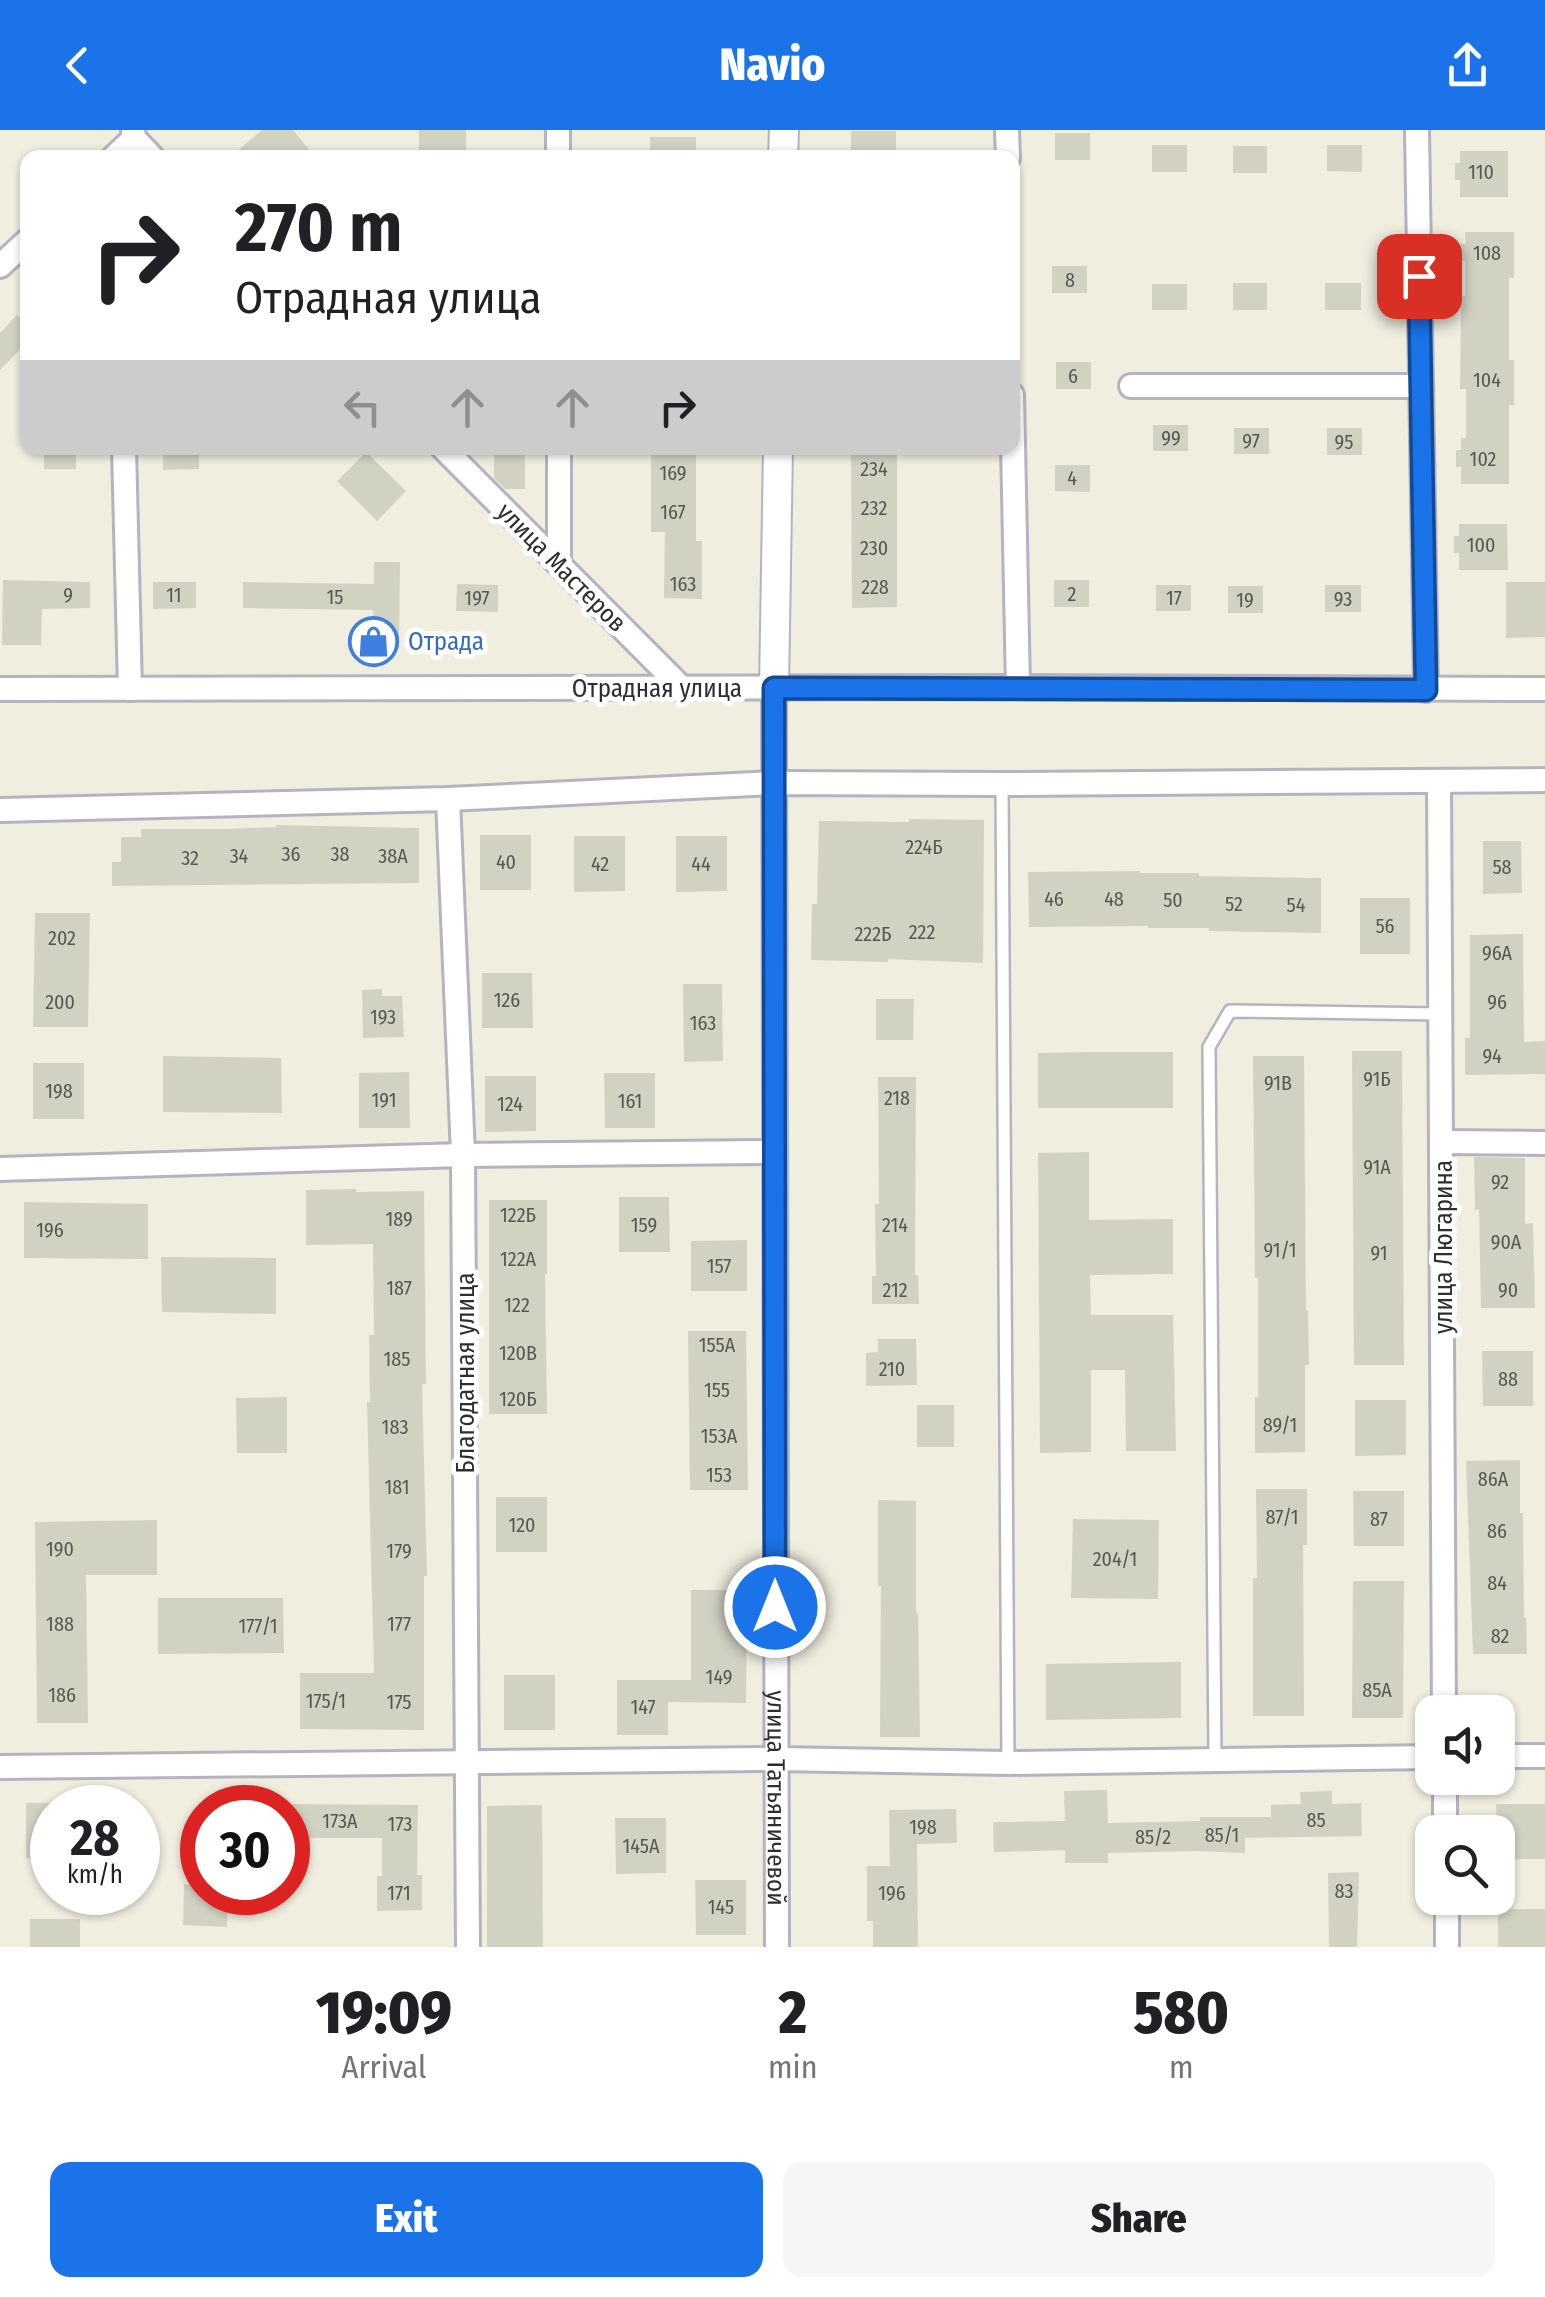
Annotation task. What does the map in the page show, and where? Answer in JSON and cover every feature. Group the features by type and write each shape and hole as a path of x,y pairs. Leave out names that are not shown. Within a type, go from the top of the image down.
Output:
{"street":[{"path":"1417,130 1426,690"},
{"path":"0,266 20,247"},
{"path":"1131,386 1420,386"},
{"path":"124,455 130,688"},
{"name":"улица Мастеров","path":"450,455 681,688"},
{"path":"559,455 559,564"},
{"name":"улица Татьяничевой","path":"777,1947 774,688 778,455"},
{"path":"1013,455 1018,688"},
{"name":"Отрадная улица","path":"0,689 1545,690"},
{"path":"0,810 448,799 775,783 1545,780"},
{"name":"улица Люгарина","path":"1438,781 1444,1695"},
{"name":"Благодатная улица","path":"448,799 463,1154 468,1947"},
{"path":"1442,1142 1545,1143"},
{"path":"0,1169 463,1154 775,1152"},
{"path":"1515,1756 1545,1756"},
{"path":"0,1767 776,1759 1008,1763 1415,1757"},
{"path":"1447,1915 1448,1947"}],"lane":[{"path":"1002,784 1008,1763"},
{"path":"1215,1759 1209,1046 1230,1011 1440,1014"}],"building":[{"path":"262,130 293,130 309,150 238,150"},
{"path":"419,130 466,130 466,150 419,150"},
{"path":"851,131 896,131 896,150 851,150"},
{"path":"1055,133 1090,133 1090,160 1055,160"},
{"path":"650,137 696,137 696,150 650,150"},
{"path":"1152,145 1187,145 1187,172 1152,172"},
{"path":"1327,145 1362,145 1362,172 1327,171"},
{"path":"1233,146 1267,146 1267,173 1233,173"},
{"path":"1460,151 1508,151 1508,197 1460,197 1455,163 1460,163"},
{"path":"1465,232 1514,232 1514,278 1509,278 1509,360 1514,360 1514,405 1509,405 1509,484 1461,484 1461,467 1456,467 1456,450 1461,450 1461,438 1466,438 1466,389 1460,389 1465,261 1460,261 1460,244 1466,244"},
{"path":"1052,266 1087,266 1087,293 1052,293"},
{"path":"1233,283 1267,283 1267,310 1233,310"},
{"path":"1325,283 1361,283 1361,310 1325,310"},
{"path":"1152,284 1187,284 1187,310 1152,310"},
{"path":"17,315 20,317 20,349 0,370 0,333"},
{"path":"1056,362 1091,362 1091,389 1056,389"},
{"path":"1153,425 1188,425 1188,451 1153,451"},
{"path":"1234,428 1269,428 1269,454 1234,454"},
{"path":"1327,428 1362,428 1362,455 1327,455"},
{"path":"44,455 76,455 76,469 44,469"},
{"path":"163,455 199,455 199,469 163,470"},
{"path":"363,455 369,455 406,491 377,521 337,481"},
{"path":"494,455 525,455 525,489 505,489 494,478"},
{"path":"651,455 696,455 696,541 702,541 702,599 664,598 665,532 651,532"},
{"path":"851,455 897,455 897,607 852,608"},
{"path":"1055,465 1090,465 1090,492 1055,491"},
{"path":"1459,524 1507,524 1508,570 1459,570 1454,536 1459,536"},
{"path":"374,562 400,562 399,642 373,641 373,610 243,608 243,582 374,584"},
{"path":"3,580 90,582 90,608 42,609 41,645 2,645"},
{"path":"1054,580 1089,580 1089,607 1054,607"},
{"path":"153,582 196,582 196,608 153,609"},
{"path":"1506,582 1545,582 1545,637 1506,638"},
{"path":"457,584 498,585 498,612 456,611"},
{"path":"1156,585 1191,585 1191,611 1156,611"},
{"path":"1325,585 1361,585 1361,612 1325,612"},
{"path":"1228,586 1263,586 1263,613 1228,613"},
{"path":"984,820 983,963 811,960 819,821"},
{"path":"276,825 419,828 419,883 112,886 112,862 121,862 121,837 141,837 141,829"},
{"path":"480,835 531,835 531,890 480,890"},
{"path":"574,836 625,836 625,891 574,892"},
{"path":"676,836 727,836 727,891 676,892"},
{"path":"1483,841 1521,841 1522,893 1483,894"},
{"path":"1140,871 1321,878 1321,933 1148,926 1029,927 1028,872"},
{"path":"1360,898 1410,898 1410,954 1360,954"},
{"path":"35,913 90,913 88,1027 33,1027"},
{"path":"1523,934 1524,1042 1545,1041 1545,1074 1465,1075 1465,1038 1470,1038 1470,935"},
{"path":"482,973 532,973 533,1028 482,1028"},
{"path":"683,984 722,984 723,1061 684,1062"},
{"path":"382,989 382,996 402,996 404,1037 363,1038 362,990"},
{"path":"876,999 914,999 913,1040 876,1040"},
{"path":"1352,1051 1402,1051 1404,1365 1354,1365"},
{"path":"1173,1052 1173,1108 1038,1108 1038,1053"},
{"path":"163,1056 281,1058 282,1113 163,1112"},
{"path":"1253,1056 1304,1056 1309,1365 1305,1365 1305,1452 1255,1453 1258,1278"},
{"path":"33,1063 84,1063 84,1119 33,1119"},
{"path":"409,1072 410,1128 359,1128 359,1073"},
{"path":"604,1073 655,1073 655,1128 605,1128"},
{"path":"485,1076 536,1076 536,1131 485,1132"},
{"path":"878,1077 916,1077 915,1275 919,1304 872,1304 872,1276 876,1276 875,1204 879,1204"},
{"path":"1089,1152 1089,1220 1173,1219 1173,1274 1090,1275 1091,1315 1173,1315 1176,1451 1126,1451 1125,1370 1091,1370 1091,1452 1040,1453 1038,1153"},
{"path":"1474,1157 1525,1158 1525,1224 1533,1223 1535,1308 1481,1308"},
{"path":"306,1190 424,1191 424,1730 300,1729 300,1673 374,1673 367,1402 369,1335 374,1335 373,1244 306,1245"},
{"path":"619,1197 669,1197 670,1252 619,1252"},
{"path":"489,1200 547,1200 547,1414 489,1414"},
{"path":"24,1202 148,1204 148,1259 24,1258"},
{"path":"747,1240 747,1291 691,1291 691,1241"},
{"path":"161,1257 276,1258 276,1314 162,1312"},
{"path":"688,1331 746,1331 748,1490 690,1490"},
{"path":"878,1339 916,1339 917,1385 866,1386 866,1353 878,1352"},
{"path":"1482,1351 1533,1351 1533,1406 1483,1406"},
{"path":"287,1397 287,1453 237,1453 236,1398"},
{"path":"1355,1400 1406,1400 1406,1455 1355,1456"},
{"path":"917,1405 954,1405 954,1447 917,1447"},
{"path":"1520,1460 1527,1654 1473,1654 1466,1461"},
{"path":"1256,1489 1307,1489 1307,1545 1303,1545 1304,1716 1253,1716"},
{"path":"1353,1491 1404,1491 1404,1546 1354,1546"},
{"path":"496,1497 547,1497 547,1552 496,1552"},
{"path":"878,1500 916,1501 920,1737 880,1737"},
{"path":"1073,1519 1159,1520 1158,1599 1071,1598"},
{"path":"157,1520 157,1575 86,1575 88,1723 37,1723 35,1522"},
{"path":"1353,1581 1404,1581 1403,1718 1352,1718"},
{"path":"691,1590 747,1590 746,1703 668,1702 668,1735 617,1735 617,1680 691,1680"},
{"path":"158,1598 283,1598 284,1653 158,1654"},
{"path":"1181,1662 1181,1718 1046,1720 1046,1664"},
{"path":"504,1675 555,1675 555,1730 504,1730"},
{"path":"1107,1790 1108,1823 1271,1817 1271,1805 1301,1804 1300,1792 1332,1791 1332,1804 1361,1803 1362,1836 1245,1838 1245,1853 1108,1853 1108,1863 1065,1863 1065,1850 994,1852 993,1822 1065,1821 1064,1791"},
{"path":"26,1803 30,1803 30,1858 26,1858"},
{"path":"310,1804 418,1805 417,1875 422,1875 422,1910 377,1911 382,1838 310,1838"},
{"path":"1496,1804 1545,1804 1545,1859 1515,1859 1515,1815 1496,1815"},
{"path":"542,1805 543,1947 487,1947 487,1806"},
{"path":"956,1809 957,1843 917,1844 918,1947 873,1947 873,1921 867,1921 867,1866 890,1866 889,1810"},
{"path":"615,1818 666,1818 666,1873 616,1874"},
{"path":"1359,1872 1357,1947 1329,1947 1328,1873"},
{"path":"695,1880 746,1880 746,1935 696,1935"},
{"path":"1515,1909 1545,1909 1545,1947 1498,1947 1498,1915 1515,1915"},
{"path":"183,1915 227,1915 227,1927 183,1925"},
{"path":"30,1919 80,1919 80,1947 30,1947"}],"place":[{"name":"Отрада","path":"373,641"}],"route":[{"path":"775,1607 774,688 1426,690 1419,276"}]}
